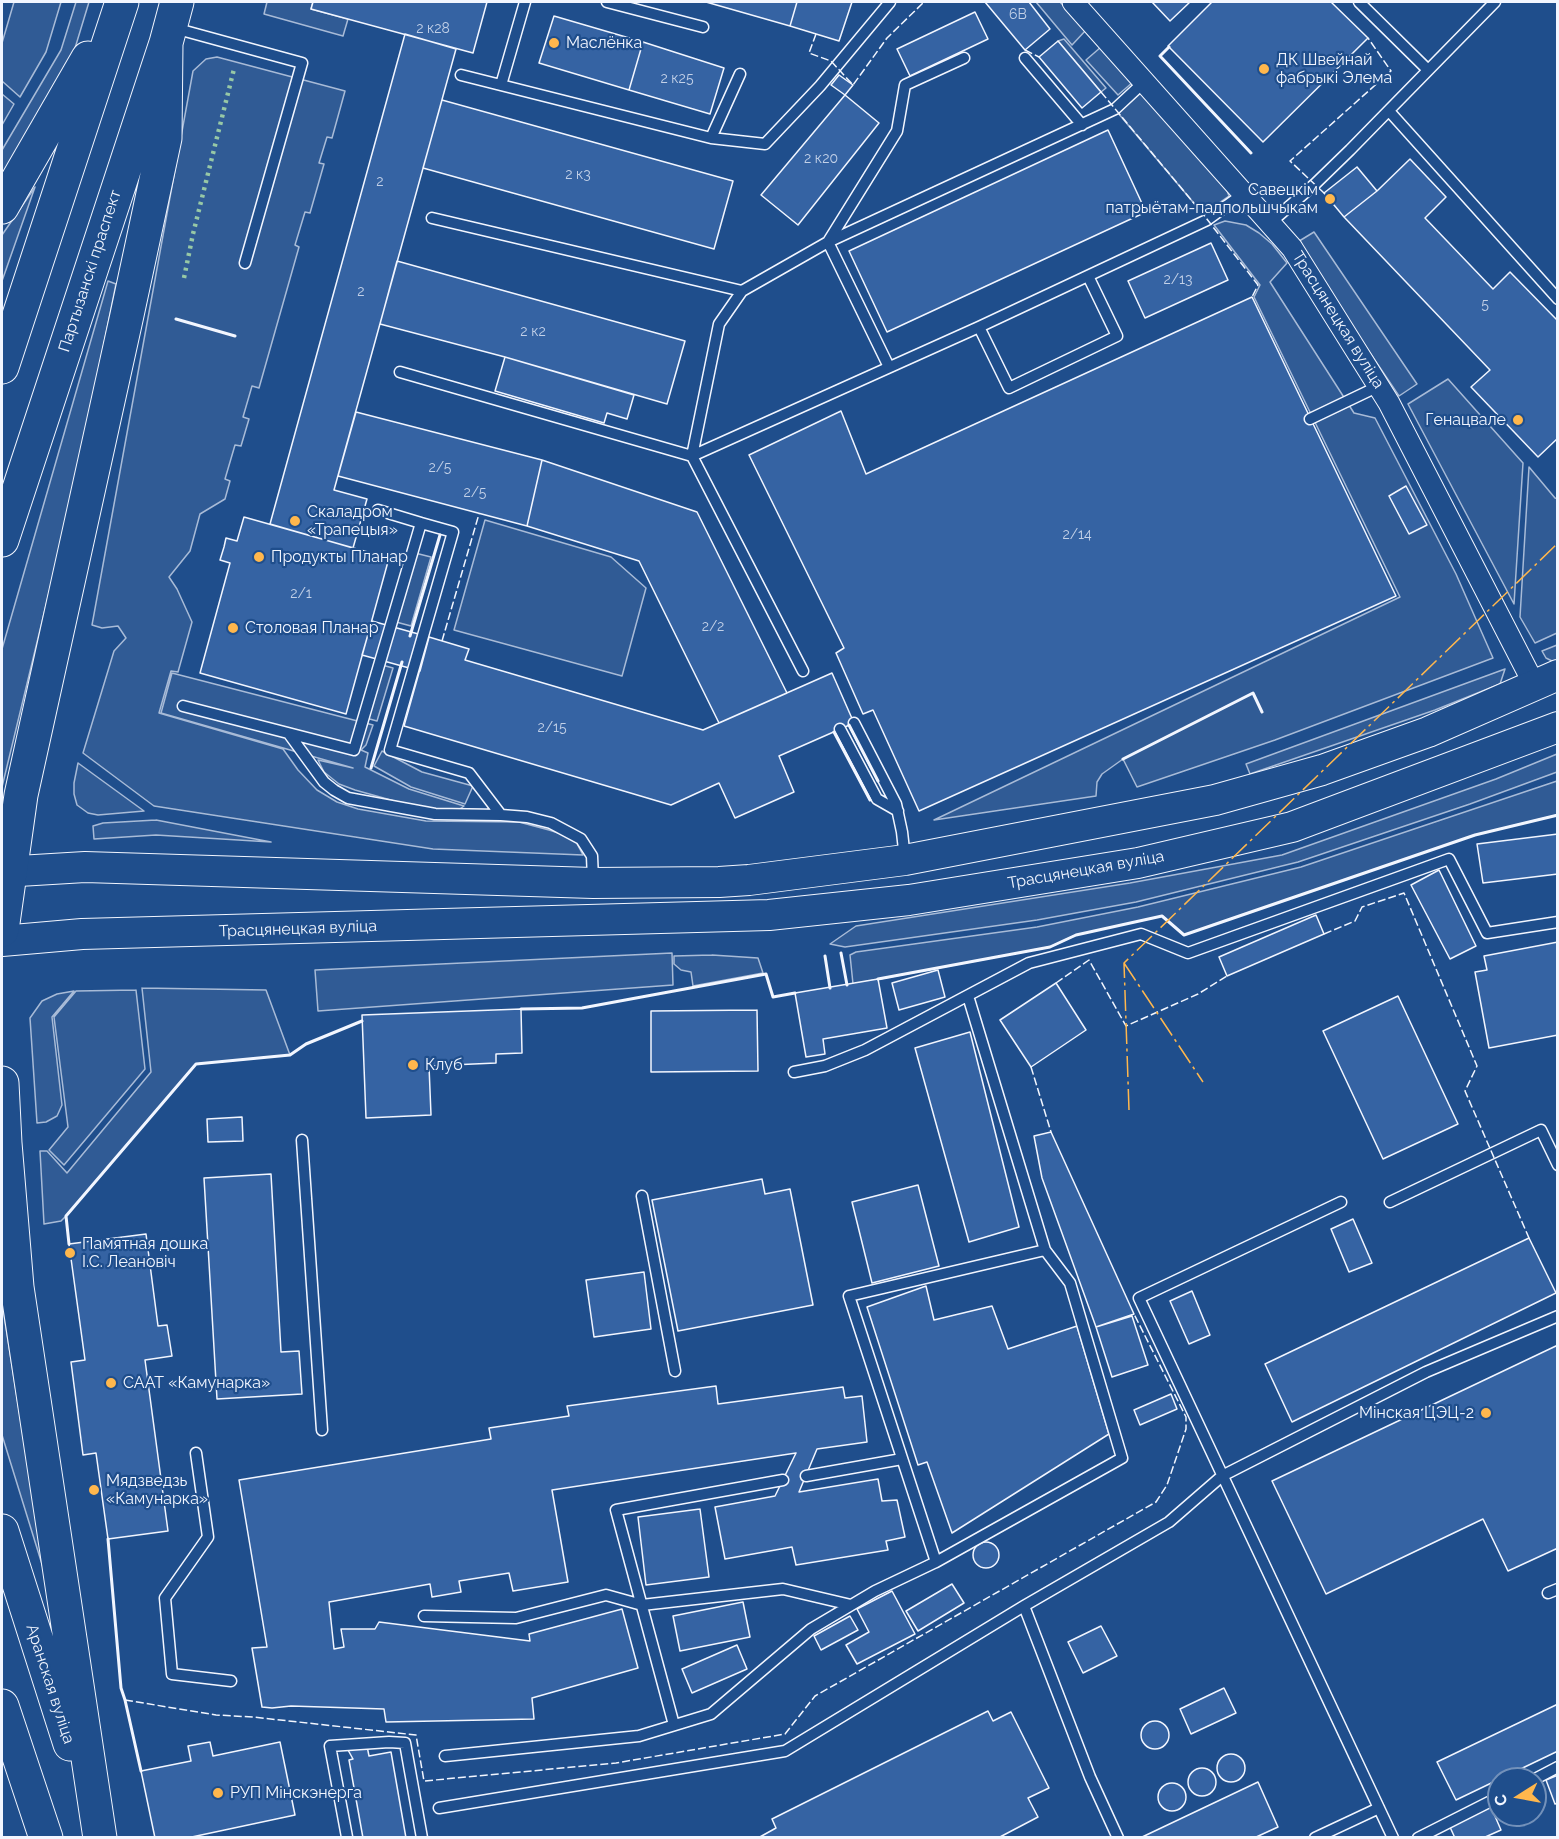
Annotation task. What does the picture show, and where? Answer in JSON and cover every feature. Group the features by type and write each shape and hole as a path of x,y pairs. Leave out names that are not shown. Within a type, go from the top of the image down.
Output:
{"main road":[{"path":"2,207 121,2"},
{"path":"2,367 121,2"},
{"path":"2,930 6,871 26,772 165,138 171,24"},
{"name":"Партызанскі праспект","path":"2,540 171,24"},
{"path":"6,871 85,867 592,883 749,880 905,860 1215,800 1333,766 1428,732 1546,680 1555,728"},
{"name":"Трасцянецкая вуліца","path":"2,941 82,934 769,915 909,900 1138,863 1292,827 1555,728"},
{"path":"592,883 594,920"},
{"path":"2,1083 17,1287 100,1838"},
{"name":"Аранская вуліца","path":"2,1531 100,1838"},
{"path":"2,1706 46,1838"},
{"path":"2,1746 30,1790"}],"street":[{"name":"Трасцянецкая вуліца","path":"1073,2 1293,248 1379,386 1546,680"}],"lane":[{"path":"501,85 525,2"},
{"path":"607,2 703,27"},
{"path":"461,75 711,138 765,144 826,80 890,2"},
{"path":"1359,2 1428,70"},
{"path":"1270,223 1315,184 1495,2"},
{"path":"171,24 302,63 245,263"},
{"path":"828,242 897,131 904,85 963,58"},
{"path":"1025,58 1082,125"},
{"path":"711,138 740,74"},
{"path":"802,671 692,456 719,324 742,291 828,242 1115,109 1144,82"},
{"path":"1389,111 1557,299"},
{"path":"400,372 692,456 980,327 1207,220 1243,194"},
{"path":"432,218 742,291"},
{"path":"828,242 889,367"},
{"path":"980,327 1009,388 1117,336 1088,276"},
{"path":"1310,419 1379,386"},
{"path":"378,510 453,532 390,750 469,773 501,815"},
{"path":"183,706 354,750 421,522"},
{"path":"854,723 896,804 903,832 905,860"},
{"path":"840,729 877,799 898,811"},
{"path":"289,734 324,782 348,798 435,814 527,817 551,823 581,839 592,856 592,883"},
{"path":"795,1072 825,1066 865,1050 1029,963 1141,934 1188,953 1449,859 1487,933 1557,922"},
{"path":"446,1755 639,1736 711,1714 811,1629 875,1591 936,1562 1122,1458 1070,1283 1045,1250 968,996"},
{"path":"1390,1202 1540,1130 1557,1165"},
{"path":"302,1140 322,1430"},
{"path":"642,1196 675,1371"},
{"path":"1341,1202 1140,1298 1394,1838"},
{"path":"936,1562 849,1296 1045,1250"},
{"path":"439,1808 785,1751 1024,1606 1169,1522 1222,1476 1426,1372 1557,1316"},
{"path":"196,1453 208,1538 165,1599 172,1674 231,1681"},
{"path":"806,1476 902,1459"},
{"path":"674,1725 616,1510 783,1480"},
{"path":"424,1616 516,1618 606,1595 642,1605 783,1589 851,1605"},
{"path":"1024,1606 1090,1777 1118,1838"},
{"path":"345,1837 330,1746 389,1742 405,1743 422,1838"},
{"path":"1418,1838 1487,1803"},
{"path":"1315,1838 1379,1808"}],"shaded area":[{"path":"14,2 61,2 46,52 20,97 2,81 2,43"},
{"path":"76,2 89,2 72,58 2,175 2,150 61,50"},
{"path":"267,2 313,2 311,9 348,19 343,36 264,14"},
{"path":"1036,2 1060,2 1086,30 1072,45"},
{"path":"1064,39 1106,88 1101,92 1058,41"},
{"path":"1101,47 1133,82 1118,95 1086,60"},
{"path":"217,57 345,91 332,138 327,137 319,163 324,164 310,213 305,212 295,245 299,247 259,388 252,386 243,417 249,419 241,446 235,445 225,479 230,481 225,499 200,514 190,551 169,577 192,622 178,672 171,671 159,713 283,749 298,770 317,790 337,802 358,809 426,821 519,822 574,838 583,855 433,849 154,806 83,753 114,651 126,638 118,626 102,628 92,625 193,71 206,59"},
{"path":"1143,88 1225,185 1229,196 1203,214 1118,113"},
{"path":"2,94 14,104 2,125"},
{"path":"35,187 2,281 2,235"},
{"path":"1225,221 1246,225 1259,233 1272,244 1287,263 1270,282 1354,413 1375,418 1456,574 1493,658 1275,740 1137,787 1123,759 1102,774 1097,782 1096,796 934,820 1400,597 1254,297 1260,285 1214,225"},
{"path":"1314,232 1417,384 1399,396 1296,243"},
{"path":"108,281 116,284 78,473 2,787 2,649"},
{"path":"1448,379 1523,463 1514,604 1408,404"},
{"path":"1529,467 1558,499 1557,633 1535,643 1520,617"},
{"path":"485,520 611,557 646,588 622,676 454,630"},
{"path":"415,553 431,557 411,626 396,622"},
{"path":"1557,645 1557,660 1554,662 1546,658 1542,651"},
{"path":"382,665 393,668 377,721 366,718"},
{"path":"1505,669 1500,684 1435,710 1250,774 1246,764"},
{"path":"172,673 373,725 366,745 361,750 368,753 365,767 409,789 464,806 457,811 437,810 355,790 339,784 324,772 318,760 353,768 161,713"},
{"path":"382,751 422,772 473,786 465,804 411,787 374,766"},
{"path":"1557,754 1557,772 1298,862 1136,902 1037,920 845,947 830,944 856,926 1130,883 1282,855 1496,779"},
{"path":"78,763 144,811 98,815 88,813 77,805 74,783"},
{"path":"1557,781 1557,815 1475,835 1184,935 1162,916 1076,935 1050,947 853,984 850,955 856,952 1037,927 1138,907 1301,867"},
{"path":"156,820 271,842 156,835 94,839 93,826 103,823"},
{"path":"672,953 673,985 318,1011 315,970"},
{"path":"712,955 758,958 763,973 693,986 691,972 681,970 674,964 674,956"},
{"path":"142,988 266,990 290,1055 196,1064 66,1216 61,1221 44,1224 40,1151 47,1151 67,1173 151,1072"},
{"path":"136,990 145,1069 64,1165 49,1150 68,1127 54,1017 76,991"},
{"path":"74,991 52,1017 62,1105 57,1116 46,1122 37,1123 30,1018 42,1001 57,994"},
{"path":"2,1303 45,1574 2,1435"}],"building":[{"path":"313,2 487,2 473,53 311,9"},
{"path":"706,2 797,2 790,26"},
{"path":"797,2 852,2 839,41 790,26"},
{"path":"985,2 1029,2 1050,29 1025,50"},
{"path":"1152,2 1190,2 1170,21"},
{"name":"ДК Швейнай фабрыкі Элема","path":"1212,2 1331,2 1368,38 1263,142 1168,46"},
{"path":"975,12 988,39 910,76 897,49"},
{"path":"554,16 643,42 629,90 539,63"},
{"path":"405,34 456,49 334,490 367,499 353,548 270,524"},
{"path":"1058,41 1101,92 1082,108 1039,57"},
{"path":"643,42 724,68 710,114 629,90"},
{"path":"839,75 853,85 845,95 831,85"},
{"path":"845,95 879,123 798,225 761,195"},
{"path":"442,100 733,181 714,249 423,168"},
{"path":"1108,130 1146,212 887,332 849,251"},
{"path":"1410,159 1446,197 1425,218 1493,289 1510,272 1558,321 1558,438 1538,457 1471,387 1490,370 1344,217 1377,191"},
{"path":"1357,167 1377,191 1344,217 1324,193"},
{"path":"1211,243 1228,280 1145,318 1128,281"},
{"path":"397,261 685,341 667,404 380,324"},
{"path":"1252,297 1396,596 919,811 873,710 863,714 836,653 844,648 749,455 841,411 866,474"},
{"path":"505,357 634,395 627,419 607,413 604,423 495,391"},
{"path":"356,412 542,460 527,526 338,476"},
{"path":"542,460 697,512 787,693 719,723 639,561 527,526"},
{"path":"1406,486 1427,525 1409,534 1389,496"},
{"path":"244,517 389,558 346,714 200,673 230,563 220,560 226,538 237,541"},
{"path":"372,621 429,637 420,671 362,655"},
{"path":"429,637 469,649 465,660 703,730 832,673 854,723 779,756 794,792 735,818 719,783 671,805 404,726"},
{"path":"1558,834 1558,874 1483,883 1477,844"},
{"path":"1439,870 1476,946 1450,959 1411,885"},
{"path":"1316,915 1324,934 1227,976 1219,957"},
{"path":"1558,942 1558,1035 1489,1048 1475,972 1487,970 1484,956"},
{"path":"938,970 945,997 899,1010 892,983"},
{"path":"878,979 887,1028 823,1039 825,1054 806,1057 795,993"},
{"path":"1056,983 1086,1030 1031,1067 1000,1020"},
{"path":"1398,996 1458,1124 1383,1159 1323,1031"},
{"name":"Клуб","path":"521,1009 522,1053 496,1054 496,1063 429,1066 431,1115 366,1118 362,1015"},
{"path":"757,1010 758,1071 651,1072 651,1011"},
{"path":"970,1032 1019,1227 969,1242 915,1048"},
{"path":"242,1117 243,1141 208,1142 207,1119"},
{"path":"1051,1132 1134,1314 1096,1327 1042,1178 1034,1136"},
{"path":"271,1174 281,1352 299,1351 302,1394 217,1399 204,1178"},
{"path":"762,1179 765,1194 790,1189 813,1305 678,1331 652,1200"},
{"path":"918,1185 939,1266 872,1283 852,1202"},
{"path":"1353,1219 1372,1263 1349,1272 1331,1229"},
{"name":"СААТ «Камунарка»","path":"146,1234 158,1326 167,1325 172,1356 145,1360 168,1531 108,1539 96,1453 83,1455 71,1362 85,1360 69,1244"},
{"path":"1529,1238 1556,1293 1292,1422 1265,1364"},
{"path":"644,1272 651,1329 594,1337 586,1280"},
{"path":"926,1286 934,1320 992,1306 1008,1349 1077,1326 1109,1434 952,1533 927,1462 918,1465 867,1307"},
{"path":"1192,1291 1210,1335 1189,1344 1170,1301"},
{"path":"1132,1316 1148,1365 1112,1377 1096,1327"},
{"name":"Мінская ЦЭЦ-2","path":"1558,1345 1558,1548 1508,1571 1483,1519 1326,1594 1272,1481"},
{"path":"716,1386 718,1404 843,1387 845,1398 862,1396 867,1442 817,1449 799,1492 878,1479 882,1501 897,1500 905,1537 886,1541 888,1550 796,1565 792,1547 725,1559 715,1507 775,1496 796,1453 552,1490 568,1582 513,1591 509,1573 459,1581 461,1592 432,1597 430,1584 329,1602 334,1649 344,1647 341,1629 375,1629 379,1622 530,1641 529,1634 622,1609 638,1668 532,1698 534,1719 386,1722 384,1709 262,1707 252,1648 267,1647 239,1480 491,1439 489,1428 569,1416 567,1406"},
{"path":"1171,1394 1177,1409 1140,1425 1134,1410"},
{"path":"700,1509 709,1577 646,1585 638,1517"},
{"path":"986,1542 995,1546 999,1555 995,1564 986,1568 977,1564 973,1555 977,1546"},
{"path":"952,1584 964,1603 918,1631 906,1611"},
{"path":"892,1591 915,1634 857,1664 846,1645 869,1632 857,1609"},
{"path":"743,1602 750,1637 680,1651 673,1616"},
{"path":"850,1616 858,1630 821,1650 814,1636"},
{"path":"1101,1626 1117,1656 1083,1673 1068,1642"},
{"path":"737,1645 747,1669 692,1693 682,1669"},
{"path":"1224,1688 1236,1713 1191,1734 1180,1709"},
{"path":"1558,1704 1558,1751 1525,1767 1487,1767 1487,1785 1456,1800 1437,1762"},
{"path":"988,1711 993,1721 1011,1712 1049,1788 1028,1798 1038,1817 998,1838 758,1838 776,1828 772,1819"},
{"path":"1155,1721 1165,1725 1169,1735 1165,1745 1155,1749 1145,1745 1141,1735 1145,1725"},
{"name":"РУП Мінскэнерга","path":"210,1742 213,1756 280,1742 295,1815 187,1838 155,1838 141,1771 191,1761 188,1746"},
{"name":"РУП Мінскэнерга","path":"367,1746 369,1756 391,1752 406,1838 363,1838 349,1760 353,1759 348,1750"},
{"path":"1231,1754 1241,1758 1245,1768 1241,1778 1231,1782 1221,1778 1217,1768 1221,1758"},
{"path":"1202,1768 1212,1772 1216,1782 1212,1792 1202,1796 1192,1792 1188,1782 1192,1772"},
{"path":"1558,1775 1558,1803 1555,1804 1547,1780"},
{"path":"1258,1782 1278,1827 1254,1838 1140,1838"},
{"path":"1172,1783 1182,1787 1186,1797 1182,1807 1172,1811 1162,1807 1158,1797 1162,1787"},
{"path":"1487,1809 1487,1827 1500,1827 1501,1830 1483,1838 1455,1838 1449,1825"}],"hedge":[{"path":"184,278 234,69"}],"fence":[{"path":"816,34 809,53 831,61 853,85 887,38 924,2"},
{"path":"1324,193 1290,161 1391,71 1368,38"},
{"path":"1025,50 1039,57"},
{"path":"1101,92 1203,214 1258,285 1252,297"},
{"path":"442,641 479,514"},
{"path":"1324,934 1355,921 1362,907 1404,893 1477,1066 1465,1091 1529,1238"},
{"path":"1056,983 1089,960 1126,1026 1198,994 1227,976"},
{"path":"1031,1067 1051,1132"},
{"path":"125,1700 216,1715 416,1735 424,1781 616,1763 785,1734 815,1696 1156,1502 1167,1485 1186,1429 1186,1417 1134,1314"}],"wall":[{"path":"1169,47 1160,56 1251,153"},
{"path":"176,319 235,336"},
{"path":"410,636 440,535"},
{"path":"371,768 402,662"},
{"path":"1123,759 1253,693 1262,712"},
{"path":"849,725 878,781"},
{"path":"834,732 870,800"},
{"path":"878,979 1050,947 1076,935 1162,916 1184,935 1475,835 1558,815"},
{"path":"841,953 847,985"},
{"path":"825,956 830,988"},
{"path":"521,1009 582,1008 766,974 773,997 795,993"},
{"path":"69,1244 66,1216 196,1064 290,1055 306,1044 362,1021"},
{"path":"108,1539 121,1688 141,1771"}],"power":[{"path":"1129,1110 1124,963 1558,543"},
{"path":"1124,963 1203,1082"}],"place":[{"name":"Маслёнка","path":"554,43"},
{"name":"ДК Швейнай фабрыкі Элема","path":"1264,69"},
{"name":"Савецкім патрыётам-падпольшчыкам","path":"1330,199"},
{"name":"Генацвале","path":"1518,420"},
{"name":"Скаладром «Трапецыя»","path":"295,521"},
{"name":"Продукты Планар","path":"259,557"},
{"name":"Столовая Планар","path":"233,628"},
{"name":"Клуб","path":"413,1065"},
{"name":"Памятная дошка І.С. Леановіч","path":"70,1253"},
{"name":"СААТ «Камунарка»","path":"111,1383"},
{"name":"Мінская ЦЭЦ-2","path":"1486,1413"},
{"name":"Мядзведзь «Камунарка»","path":"94,1490"},
{"name":"РУП Мінскэнерга","path":"218,1793"}]}
